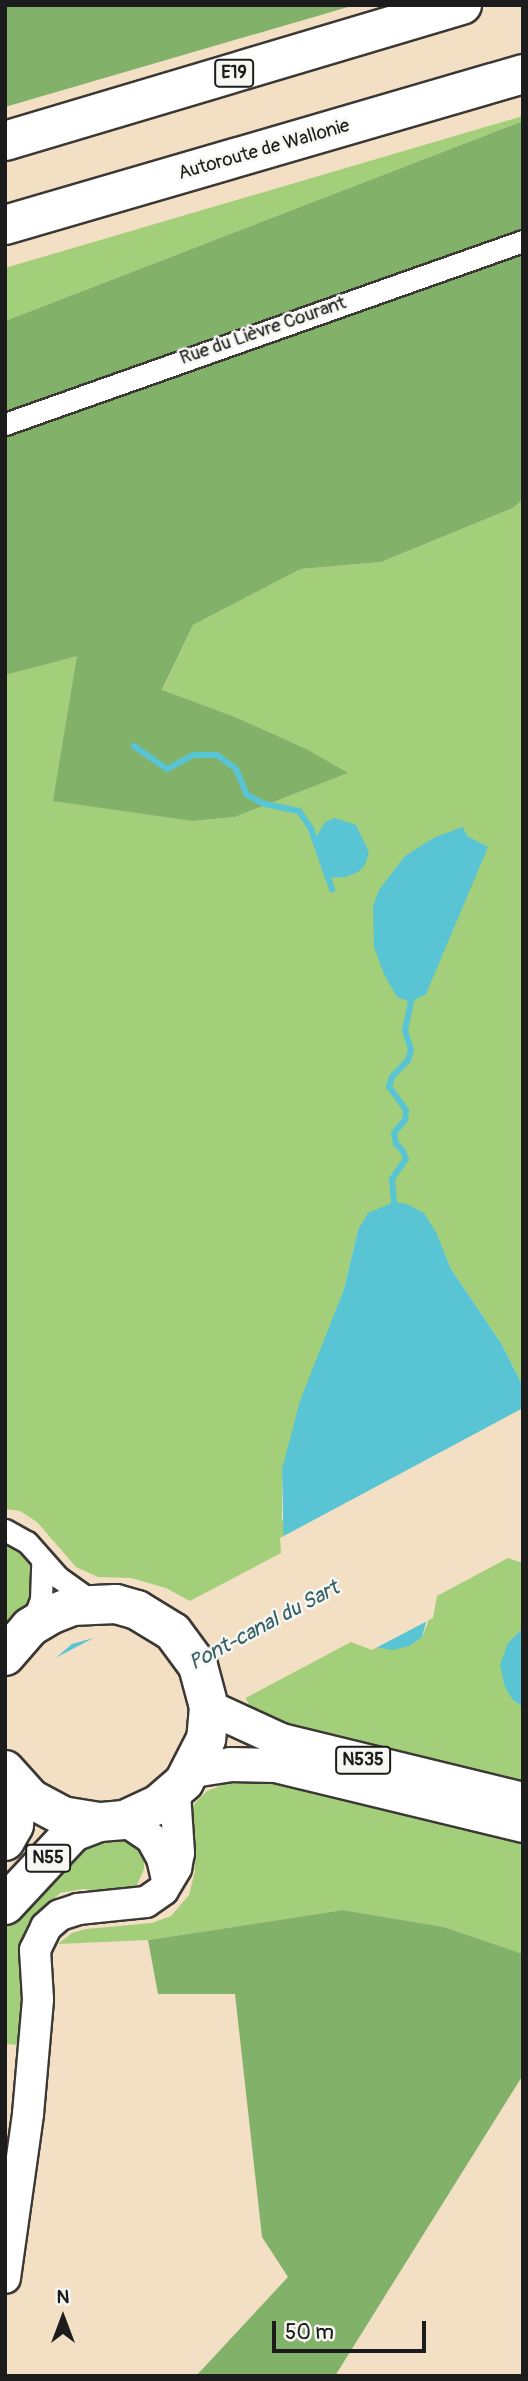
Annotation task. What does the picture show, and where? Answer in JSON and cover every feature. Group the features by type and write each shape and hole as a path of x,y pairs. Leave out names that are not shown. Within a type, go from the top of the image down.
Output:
{"highway":[{"name":"E19","path":"5,141 462,5"},
{"name":"Autoroute de Wallonie","path":"5,225 523,74"},
{"path":"11,1778 46,1809 80,1821 111,1821 151,1809 184,1781 206,1740 209,1706 198,1666 173,1632 137,1610 95,1603 72,1606 50,1615 14,1641"},
{"name":"N55","path":"5,1841 13,1825 11,1778"},
{"name":"N55","path":"5,1905 73,1832 111,1821"}],"main road":[{"name":"N535","path":"209,1706 281,1741 523,1799"},
{"name":"N535","path":"184,1781 230,1765 275,1765 523,1825"}],"street":[{"name":"Rue du Lièvre Courant","path":"5,424 523,241"},
{"path":"5,1530 27,1542 58,1577 95,1603"},
{"path":"14,1641 41,1599 42,1561"},
{"path":"5,2278 28,2114 38,1999 35,1950 46,1927 60,1915 78,1909 146,1902 163,1890 167,1879 176,1868 184,1781"},
{"path":"111,1821 151,1838 162,1858 167,1879"}],"green space":[{"path":"5,5 355,5 5,107"},
{"path":"523,116 523,121 5,321 5,268"},
{"path":"523,121 523,499 513,508 381,562 301,569 193,625 162,690 235,717 308,750 348,773 235,817 193,821 53,801 77,656 5,675 5,321"},
{"path":"523,499 523,1386 501,1343 451,1269 437,1234 358,1230 344,1289 282,1469 282,1520 422,1637 441,1564 482,1546 523,1559 523,1628 508,1643 513,1700 523,1707 523,1781 255,1716 197,1605 166,1588 131,1578 98,1577 76,1567 37,1522 20,1511 5,1509 5,675 77,655 193,821 235,817 347,773 235,717 162,691 193,625 301,569 381,562 513,508"},
{"path":"5,1543 30,1561 33,1584 26,1611 16,1622 5,1626"},
{"path":"263,1780 523,1840 523,1954 444,1927 343,1910 148,1940 58,1944 72,1933 86,1929 152,1923 171,1916 189,1895 195,1871 188,1818 194,1804 207,1791 232,1781"},
{"path":"126,1837 139,1846 144,1857 144,1869 137,1885 122,1893 83,1889 60,1893 33,1920 24,1940 26,2046 7,2044 5,2059 5,1924 53,1869 92,1840"},
{"path":"343,1910 444,1927 523,1954 523,2075 335,2376 196,2376 288,2277 262,2237 235,1994 158,1994 148,1940"}],"water":[{"path":"335,818 356,825 369,852 365,865 358,872 346,877 328,878 315,839 325,822"},
{"path":"463,827 467,836 488,847 426,994 411,1002 397,997 384,974 374,947 373,906 379,890 405,856 435,837"},
{"path":"394,1202 407,1204 424,1213 437,1234 451,1269 501,1343 523,1386 523,1559 507,1554 434,1593 422,1637 409,1646 393,1650 367,1646 351,1638 37,1687 51,1662 72,1644 97,1637 122,1638 284,1555 282,1469 300,1401 344,1289 358,1230 368,1213"},
{"path":"523,1628 523,1707 513,1700 505,1687 500,1665 508,1643"}],"pier":[{"name":"Pont-canal du Sart","path":"523,1408 523,1563 508,1558 437,1596 433,1618 372,1650 351,1642 178,1734 172,1749 160,1763 118,1786 86,1783 5,1826 5,1700 34,1684 46,1663 101,1634 125,1635 281,1553 280,1538"}],"waterway":[{"path":"134,746 167,769 193,755 217,755 236,769 247,795 265,804 299,811 311,829 332,889"},
{"path":"394,1202 392,1179 406,1159 396,1144 394,1133 405,1120 406,1110 389,1087 392,1077 408,1060 411,1050 405,1030 411,1002"}]}
